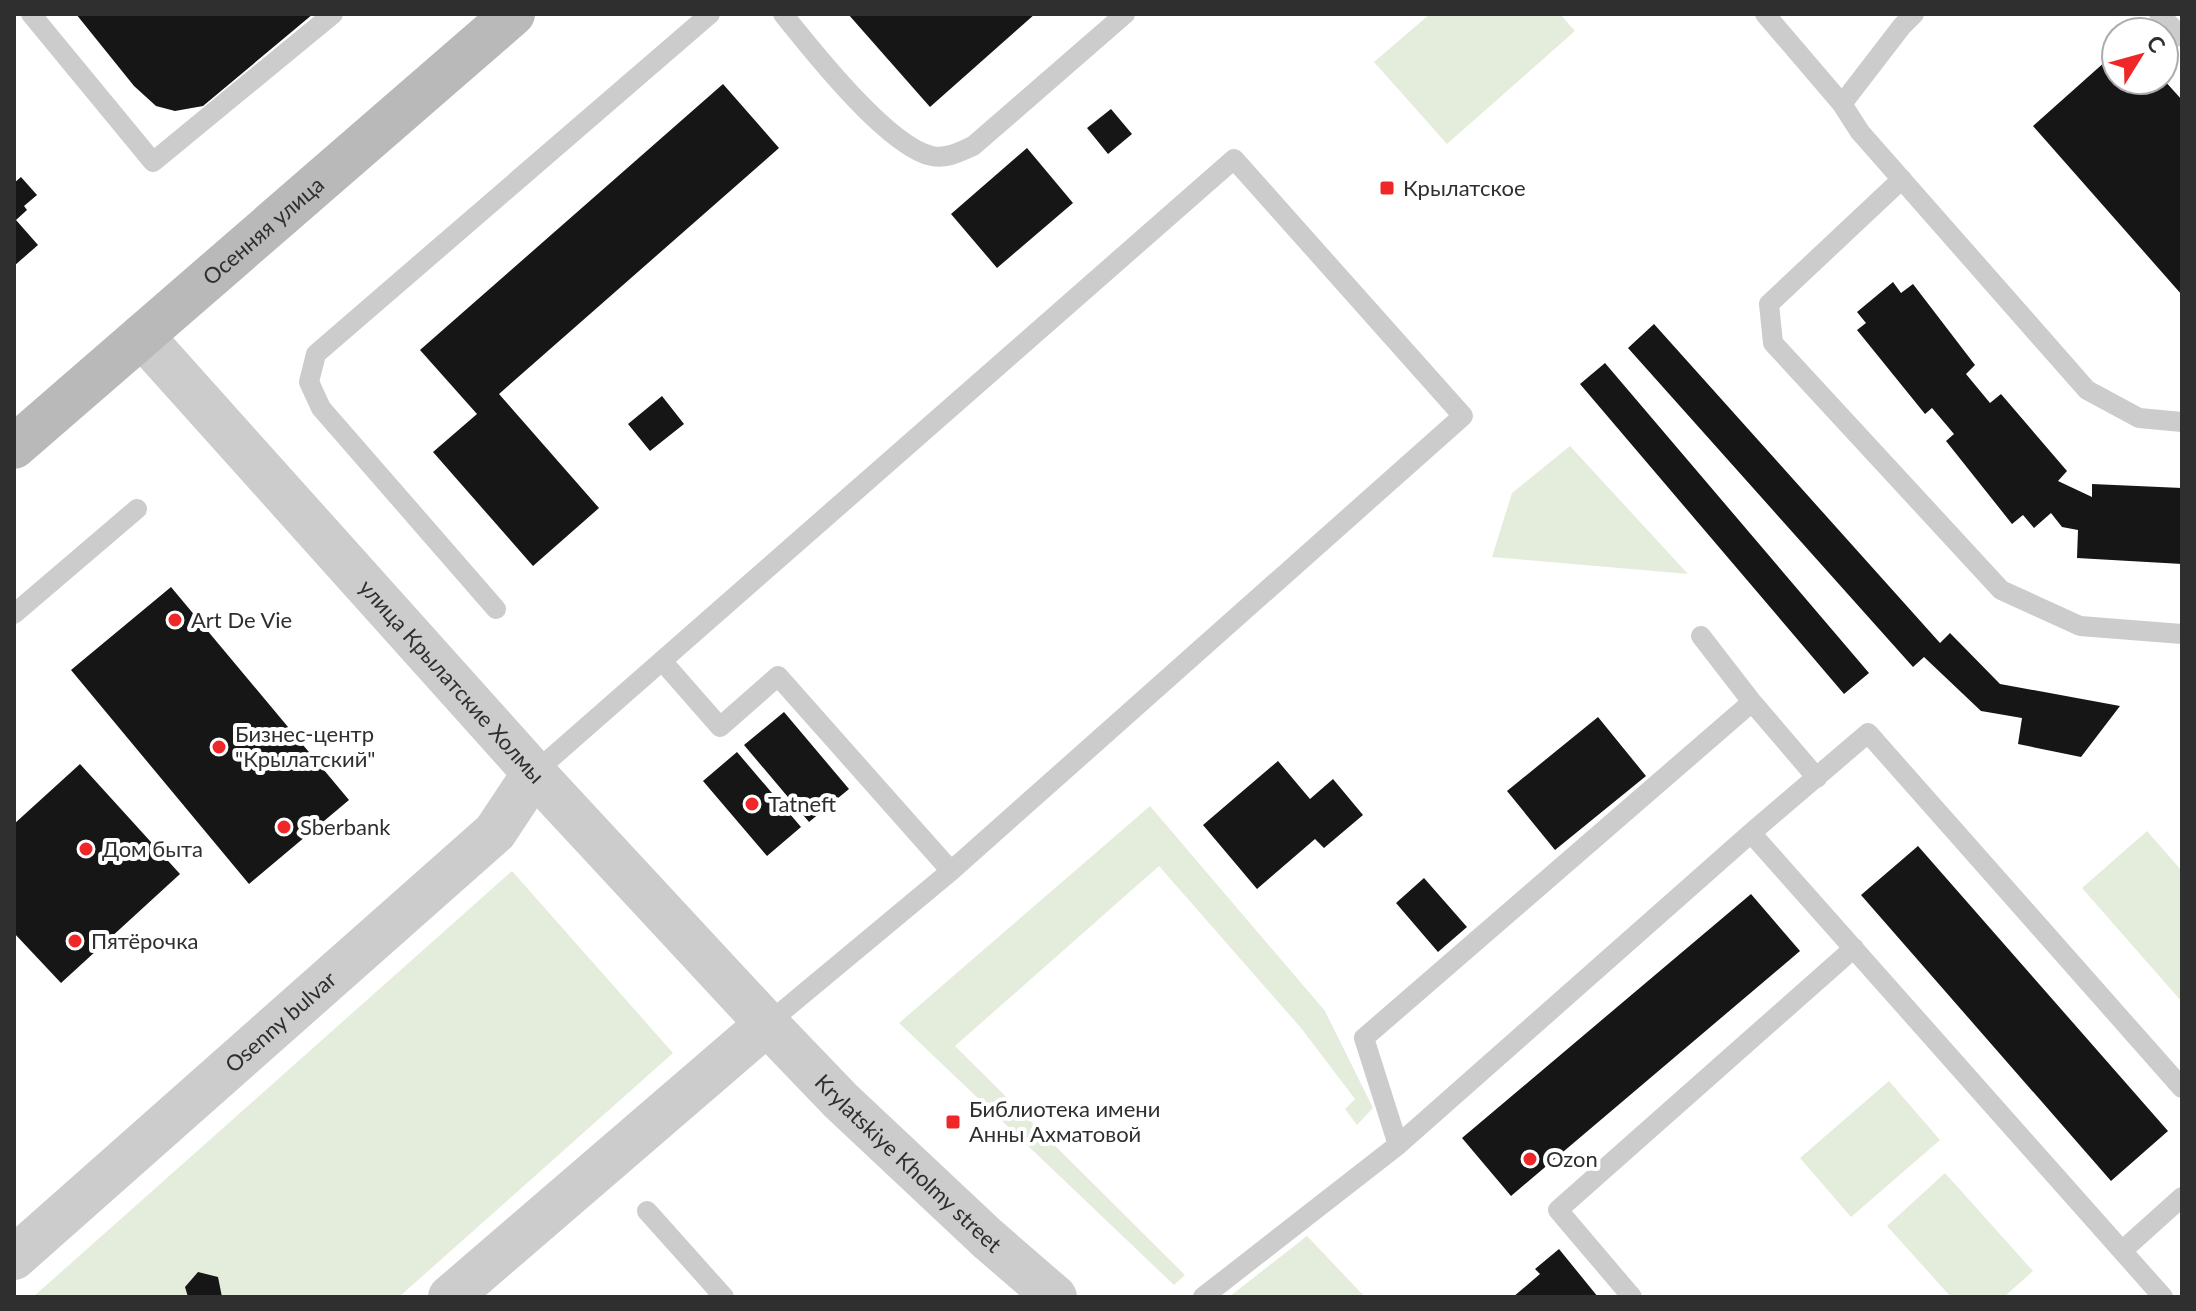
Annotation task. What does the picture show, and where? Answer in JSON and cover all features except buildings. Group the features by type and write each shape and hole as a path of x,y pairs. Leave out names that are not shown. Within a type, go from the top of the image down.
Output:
{"main road":[{"name":"Осенняя улица","path":"14,447 513,14"}],"street":[{"name":"улица Крылатские Холмы","path":"142,336 534,773 767,1024"},
{"name":"Osenny bulvar","path":"14,1258 495,832 534,773"},
{"path":"450,1297 767,1024"},
{"name":"Krylatskiye Kholmy street","path":"767,1024 882,1140 1055,1297"}],"lane":[{"path":"31,14 153,162 333,14"},
{"path":"496,609 321,408 309,382 316,354 710,14"},
{"path":"783,14 833,76 883,125 911,149 930,156 948,157 973,146 1125,14"},
{"path":"1765,14 1842,104 1860,132 2087,390 2139,418 2182,422"},
{"path":"1842,104 1914,14"},
{"path":"2159,14 2182,37"},
{"path":"534,773 1234,159 1463,416 951,871 767,1024"},
{"path":"1902,179 1769,304 1773,343 2001,590 2080,626 2182,634"},
{"path":"14,614 137,509"},
{"path":"1701,636 1817,778"},
{"path":"663,662 720,727 778,676 951,871"},
{"path":"1398,1145 1364,1038 1752,702"},
{"path":"1203,1297 1398,1145 1868,733 2182,1088"},
{"path":"1751,833 2163,1297"},
{"path":"1632,1297 1558,1210 1854,948"},
{"path":"2123,1250 2182,1197"},
{"path":"647,1211 724,1297"}],"green space":[{"path":"1430,14 1560,14 1575,31 1447,144 1374,62"},
{"path":"1570,446 1688,574 1492,557 1512,493"},
{"path":"1150,806 1325,1011 1373,1108 1357,1125 1345,1109 1355,1099 1301,1028 1159,866 955,1046 1185,1275 1174,1285 899,1023"},
{"path":"2147,831 2182,871 2182,1002 2082,888"},
{"path":"512,871 673,1053 399,1297 33,1297"},
{"path":"1889,1081 1940,1140 1851,1217 1800,1158"},
{"path":"1945,1173 2033,1271 2004,1297 1951,1297 1887,1226"},
{"path":"1307,1236 1365,1297 1229,1297"}],"place":[{"name":"Крылатское","path":"1387,188"},
{"name":"Art De Vie","path":"175,620"},
{"name":"Бизнес-центр \"Крылатский\"","path":"219,747"},
{"name":"Tatneft","path":"752,804"},
{"name":"Sberbank","path":"284,827"},
{"name":"Дом быта","path":"86,849"},
{"name":"Пятёрочка","path":"75,941"},
{"name":"Библиотека имени Анны Ахматовой","path":"953,1122"},
{"name":"Ozon","path":"1530,1159"}]}
